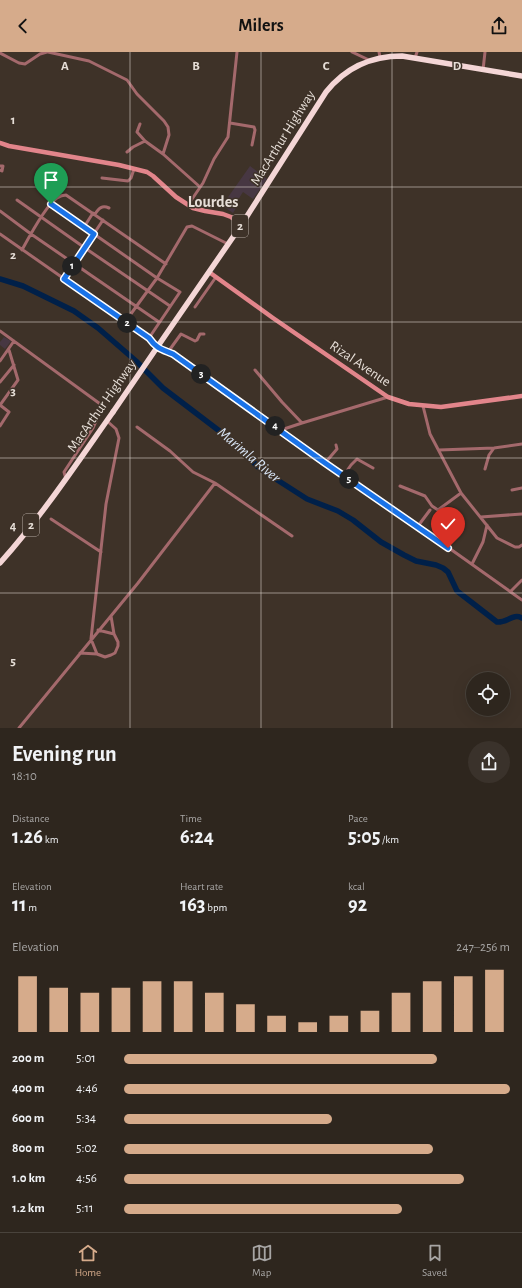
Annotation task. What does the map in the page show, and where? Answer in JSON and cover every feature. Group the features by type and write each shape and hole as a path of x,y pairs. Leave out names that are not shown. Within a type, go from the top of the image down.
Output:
{"highway":[{"name":"MacArthur Highway","path":"0,563 66,479 113,412 242,224 332,84 359,64 380,54 402,56 416,55 483,70 522,76"}],"street":[{"path":"0,53 19,63 25,64 40,54 48,52 67,54 97,64 127,80 137,94 168,127 169,135 163,154"},
{"path":"188,205 200,187 214,159 226,142 230,124 237,52"},
{"path":"352,52 370,60"},
{"path":"483,70 485,52"},
{"path":"140,124 137,132 145,141 163,154 200,187"},
{"path":"230,124 254,127 255,130 252,146"},
{"path":"127,152 145,141"},
{"path":"0,143 8,146 134,169 151,174 188,205 199,210 227,215 242,224"},
{"path":"0,166 3,166 2,171 0,170"},
{"path":"102,178 128,181 131,178 134,169"},
{"path":"22,250 51,204 57,198 66,195 166,264"},
{"path":"17,200 147,292 170,306"},
{"path":"51,204 156,278 180,292 149,338"},
{"path":"84,227 100,208 109,208"},
{"path":"0,211 159,322"},
{"path":"64,279 104,220"},
{"path":"125,322 166,264 189,226 207,232 228,244"},
{"path":"0,234 149,338 153,344 162,351 168,352 181,360 376,499 418,526 522,600"},
{"name":"Rizal Avenue","path":"209,272 388,397 409,404 423,406 448,406 522,396"},
{"path":"195,307 216,277"},
{"path":"0,331 104,406 93,428 64,472 66,479"},
{"path":"168,352 181,334 195,341 200,334 204,334"},
{"path":"0,361 14,341"},
{"path":"0,426 9,412 0,405 18,380 9,350"},
{"path":"0,382 14,365"},
{"path":"255,370 302,423"},
{"path":"281,430 388,397"},
{"path":"423,406 430,434 461,493 494,535 504,543 515,548 522,545"},
{"path":"97,654 91,639 92,629 112,467 119,438 116,429 106,421"},
{"path":"137,427 170,451 193,472 215,483 292,536"},
{"path":"439,450 494,448 522,444"},
{"path":"325,463 337,449 336,445"},
{"path":"485,469 489,455 494,448"},
{"path":"344,475 357,459 373,468"},
{"path":"18,728 161,554 215,483"},
{"path":"400,486 425,496 432,506 438,510 461,493"},
{"path":"512,490 522,488"},
{"path":"418,526 430,510"},
{"path":"481,517 522,514"},
{"path":"51,519 101,552"},
{"path":"472,564 483,542 487,525"},
{"path":"511,592 522,580"},
{"path":"80,653 97,654 105,657 115,652 118,642 114,634 111,616"},
{"path":"92,629 114,634"}],"shaded area":[{"path":"250,166 267,179 253,199 243,192 234,206 236,208 233,213 217,202 221,196 226,200"},
{"path":"4,337 11,341 5,349 0,345 0,342"}],"waterway":[{"name":"Marimla River","path":"0,279 23,286 74,311 98,328 136,361 163,388 226,436 257,466 268,474 307,499 338,511 353,520 381,542 404,555 416,561 443,568 448,572 457,591 497,622 513,617 522,618"}],"district":[{"name":"Lourdes","path":"213,202"}],"route":[{"path":"51,204 94,234 64,279 149,338 153,344 162,351 173,354 281,430 296,443 448,548"}]}
